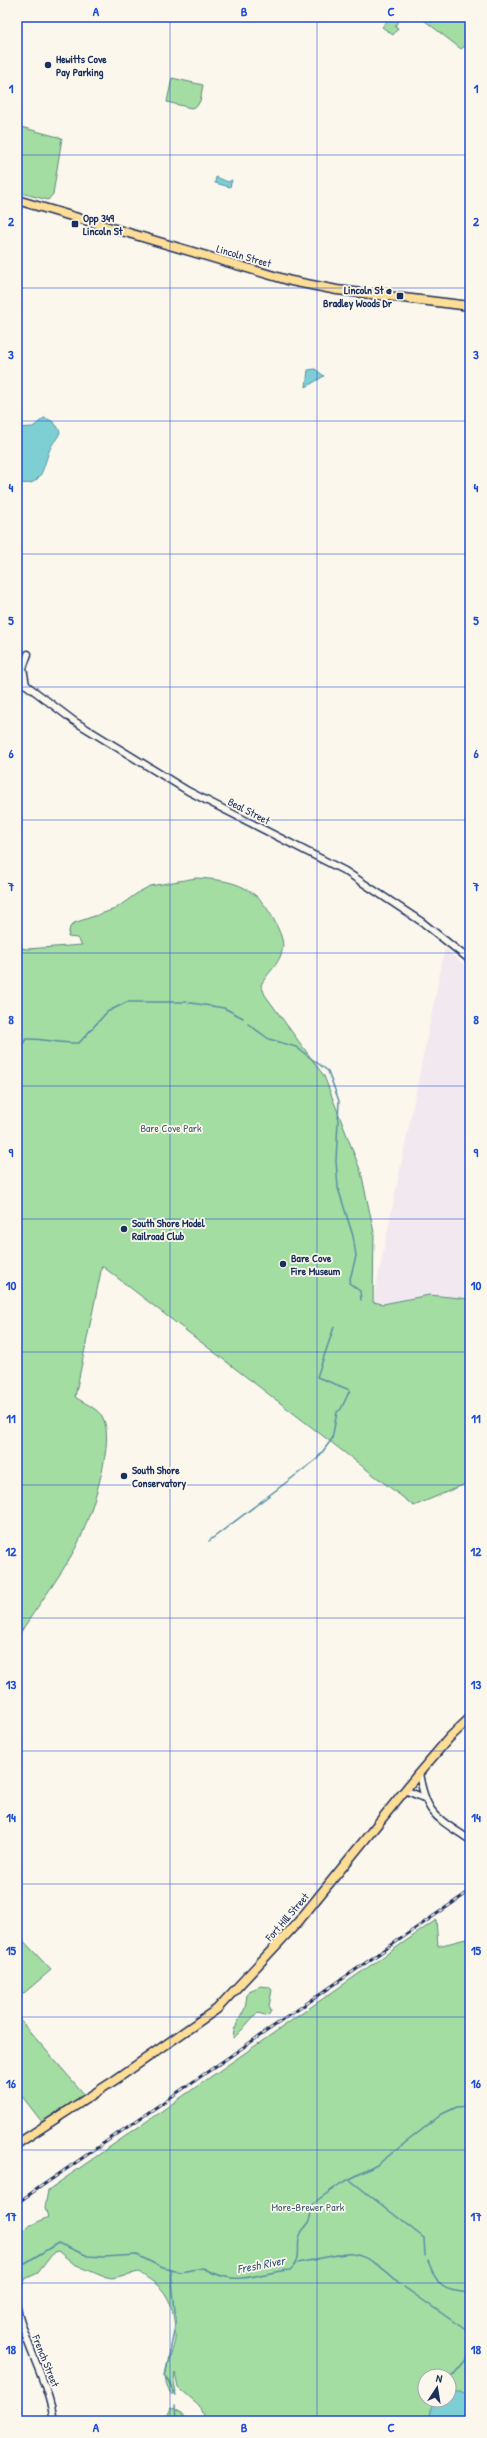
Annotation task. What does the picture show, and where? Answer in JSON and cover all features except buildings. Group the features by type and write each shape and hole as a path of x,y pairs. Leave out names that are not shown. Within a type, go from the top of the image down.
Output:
{"main road":[{"name":"Lincoln Street","path":"17,200 291,281 337,290 470,306"},
{"name":"Fort Hill Street","path":"17,2144 90,2097 204,2019 222,2004 298,1922 419,1773 449,1738 470,1718"}],"street":[{"path":"26,686 23,668 28,654"},
{"name":"Beal Street","path":"17,670 18,679 74,721 188,791 345,871 422,922 470,960"},
{"path":"419,1773 424,1798 428,1807 444,1823 470,1840"},
{"path":"405,1790 424,1798"},
{"name":"French Street","path":"17,2308 26,2339 46,2387 54,2421"}],"shaded area":[{"path":"445,948 470,970 470,1299 429,1295 383,1304 373,1302"}],"green space":[{"path":"391,17 402,17 395,26 398,28 393,35 382,27"},
{"path":"420,17 470,17 470,42 461,49"},
{"path":"172,78 203,85 200,101 197,106 191,108 167,102"},
{"path":"17,126 62,138 53,194 48,200 17,192"},
{"name":"Bare Cove Park","path":"196,878 233,883 243,887 260,900 268,910 280,932 283,947 280,956 276,965 261,985 265,995 324,1076 361,1172 374,1232 373,1302 383,1304 429,1295 470,1299 470,1482 414,1506 102,1266 75,1397 99,1413 102,1416 106,1427 105,1458 101,1476 85,1526 75,1550 17,1638 17,947 27,949 82,945 77,938 68,937 70,927 74,923 115,909 150,886"},
{"name":"More-Brewer Park","path":"436,1920 438,1946 470,1938 470,2421 205,2421 199,2405 178,2387 175,2373 174,2382 176,2392 172,2395 168,2388 166,2381 167,2367 175,2339 172,2311 169,2301 162,2289 139,2272 112,2278 102,2276 74,2264 58,2251 54,2252 38,2273 25,2279 22,2285 18,2287 17,2236 27,2227 48,2217 45,2208 48,2190"},
{"path":"17,1934 51,1970 17,1999"},
{"path":"261,1986 269,1987 272,1990 269,2006 271,2011 268,2016 258,2013 256,2014 233,2038 234,2030 245,2008 249,1991"},
{"path":"17,2017 85,2095 42,2122 17,2090"},
{"path":"171,2408 180,2413 187,2421 165,2421"}],"water":[{"path":"216,177 228,182 232,180 230,187 215,183"},
{"path":"315,369 324,376 306,387 308,370"},
{"path":"44,418 52,421 60,432 49,451 42,472 38,478 33,482 26,484 17,482 17,428 33,427"},
{"path":"457,2392 470,2397 470,2421 429,2421 431,2408 457,2408"}],"waterway":[{"path":"17,1053 26,1039 79,1043 107,1012 127,1002 185,1002 224,1008 243,1018"},
{"path":"248,1024 269,1039 296,1047 328,1071 339,1101 336,1161 338,1188 353,1236 356,1256 349,1283 360,1291 361,1300"},
{"path":"209,1541 317,1459 332,1439 337,1412 341,1409 350,1390 317,1377 334,1327"},
{"name":"Fresh River","path":"17,2268 58,2243 88,2256 104,2257 137,2255 163,2268 180,2272 203,2268 215,2274 226,2277 246,2278 290,2270 297,2260 299,2238 301,2232 309,2221 312,2204 340,2184 377,2165 442,2114 457,2107 470,2106"},
{"path":"350,2180 424,2238 425,2256"},
{"path":"298,2263 334,2255 353,2254 372,2261 400,2284"},
{"path":"428,2261 435,2277 442,2286 453,2291 470,2293"},
{"path":"171,2270 176,2322 165,2376 176,2395"},
{"path":"404,2287 470,2333"},
{"path":"457,2370 469,2356"},
{"path":"175,2406 176,2421"}],"railway":[{"path":"17,2203 470,1891"}],"place":[{"name":"Hewitts Cove Pay Parking","path":"48,65"},
{"name":"Opp 349 Lincoln St","path":"75,224"},
{"name":"Lincoln St @ Bradley Woods Dr","path":"400,296"},
{"name":"South Shore Model Railroad Club","path":"124,1229"},
{"name":"Bare Cove Fire Museum","path":"283,1264"},
{"name":"South Shore Conservatory","path":"124,1476"}]}
